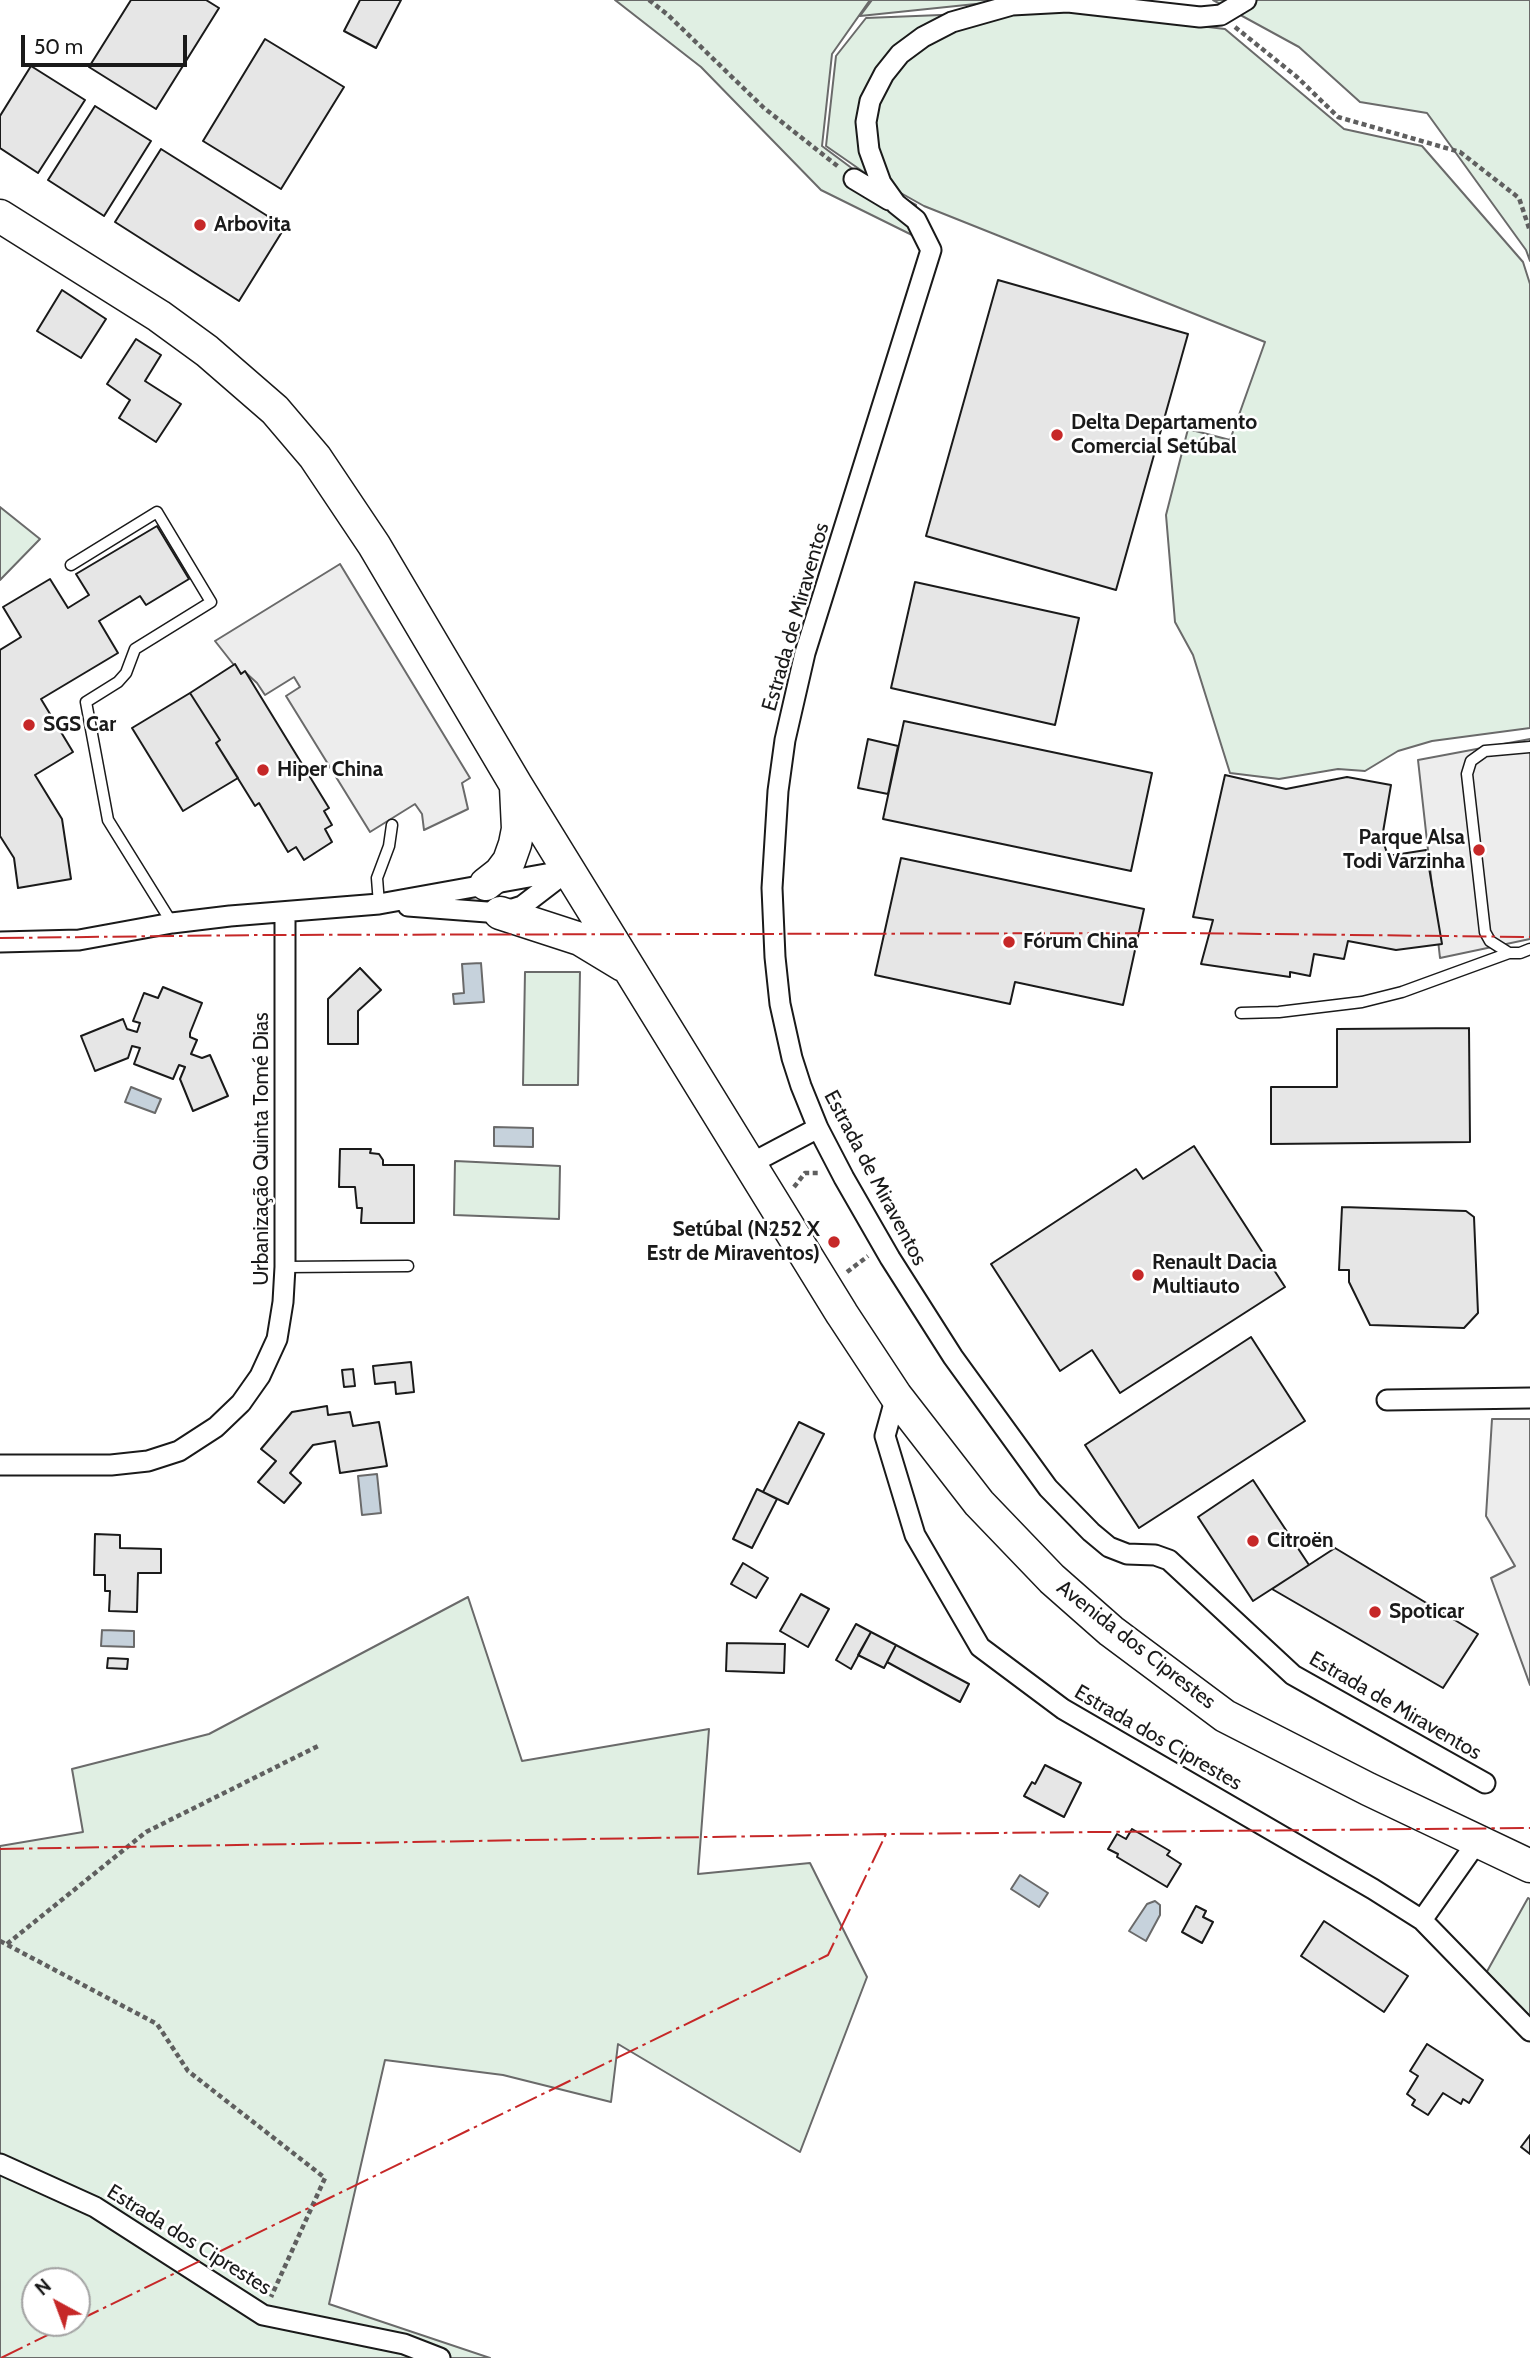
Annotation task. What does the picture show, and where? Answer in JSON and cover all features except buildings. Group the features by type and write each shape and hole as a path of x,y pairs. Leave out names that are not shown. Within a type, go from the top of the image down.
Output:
{"main road":[{"name":"Avenida dos Ciprestes","path":"0,216 159,316 207,351 275,410 315,457 348,504 568,870 896,1396 979,1503 1052,1579 1111,1631 1225,1716 1368,1789 1530,1866"},
{"path":"486,884 500,873 509,861 515,844 518,829 516,785"},
{"path":"500,913 580,939 630,970"}],"street":[{"path":"896,204 881,183 869,150 866,122 870,101 884,74 900,54 923,37 952,22 1012,5 1068,2 1200,17 1221,15 1246,0"},
{"path":"854,179 896,204"},
{"name":"Estrada de Miraventos","path":"896,204 916,220 931,250 806,653 785,740 778,791 773,876 775,957 780,1004 792,1058 818,1128 890,1258 953,1357 1048,1488 1091,1532 1108,1547 1127,1555 1155,1555 1170,1560 1293,1675 1485,1783"},
{"path":"0,942 79,940 172,923 379,904 568,870"},
{"path":"379,904 500,913 522,906 568,870"},
{"name":"Urbanização Quinta Tomé Dias","path":"0,1465 111,1465 148,1461 179,1451 216,1427 241,1403 260,1376 277,1339 285,1267 285,912"},
{"path":"750,1164 818,1128"},
{"name":"Estrada dos Ciprestes","path":"896,1396 885,1436 915,1535 980,1647 1063,1709 1422,1920 1530,2031"},
{"path":"1387,1400 1530,1398"},
{"path":"1422,1920 1478,1842"},
{"name":"Estrada dos Ciprestes","path":"0,2164 95,2207 263,2315 404,2344 440,2358"}],"lane":[{"path":"71,565 156,512 211,601 135,649 126,673 118,682 86,702 108,820 172,923"},
{"path":"1510,953 1490,941 1483,924 1467,774 1471,761 1485,751 1530,747"},
{"path":"379,904 377,878 389,846 392,825"},
{"path":"1241,1013 1279,1012 1362,1002 1402,992 1510,953 1530,949"},
{"path":"285,1267 408,1266"}],"path":[{"path":"649,0 764,108 854,179"},
{"path":"1221,15 1297,77 1338,117 1460,152 1519,198 1530,232"},
{"path":"845,1273 864,1259"},
{"path":"7,1944 146,1832 318,1746"},
{"path":"0,1941 157,2024 188,2071 325,2178 263,2315"}],"green space":[{"path":"615,0 870,0 832,54 822,146 861,175 916,205 912,235 821,190 701,67"},
{"path":"872,0 1014,0 860,16"},
{"path":"1213,0 1530,0 1530,261 1526,250 1427,113 1360,102 1299,47"},
{"path":"1065,10 1225,29 1344,129 1422,146 1523,262 1530,284 1530,728 1432,741 1398,751 1365,771 1338,769 1279,779 1230,773 1193,655 1175,622 1166,515 1188,429 1230,440 1265,342 924,206 865,173 826,146 836,56 866,18"},
{"path":"0,507 40,539 0,580"},
{"path":"525,972 580,972 578,1085 523,1085"},
{"path":"455,1161 560,1166 559,1219 454,1215"},
{"path":"468,1597 522,1761 709,1729 698,1874 810,1863 867,1977 800,2152 618,2044 611,2102 503,2075 385,2060 329,2304 490,2358 0,2358 0,1846 83,1832 72,1769 209,1734"},
{"path":"1528,1898 1530,1899 1530,2016 1485,1975"}],"shaded area":[{"path":"340,564 470,778 462,783 468,809 424,830 422,814 415,804 370,832 286,696 300,687 294,677 265,695 245,672 241,674 215,641"},
{"name":"Parque Alsa Todi Varzinha","path":"1530,739 1530,939 1440,958 1418,760"},
{"path":"481,963 484,1002 454,1004 453,994 464,993 462,964"},
{"path":"131,1087 161,1099 155,1113 125,1102"},
{"path":"494,1127 533,1128 533,1147 494,1146"},
{"path":"1492,1419 1530,1419 1530,1685 1491,1578 1515,1566 1486,1516"},
{"path":"377,1474 381,1513 362,1515 358,1476"},
{"path":"102,1630 134,1631 134,1647 101,1646"},
{"path":"1020,1875 1048,1893 1039,1907 1011,1889"},
{"path":"1155,1901 1160,1905 1160,1915 1146,1941 1129,1931 1147,1904"}],"power":[{"path":"0,938 1185,933 1530,937"},
{"path":"0,1849 886,1834 1530,1828"},
{"path":"91,2314 828,1955 886,1834"},
{"path":"1,2358 44,2337"}],"place":[{"name":"Arbovita","path":"200,225"},
{"name":"Delta Departamento Comercial Setúbal","path":"1057,435"},
{"name":"SGS Car","path":"29,725"},
{"name":"Hiper China","path":"263,770"},
{"name":"Parque Alsa Todi Varzinha","path":"1479,850"},
{"name":"Fórum China","path":"1009,942"},
{"name":"Setúbal (N252 X Estr de Miraventos)","path":"834,1242"},
{"name":"Renault Dacia Multiauto","path":"1138,1275"},
{"name":"Citroën","path":"1253,1541"},
{"name":"Spoticar","path":"1375,1612"}]}
